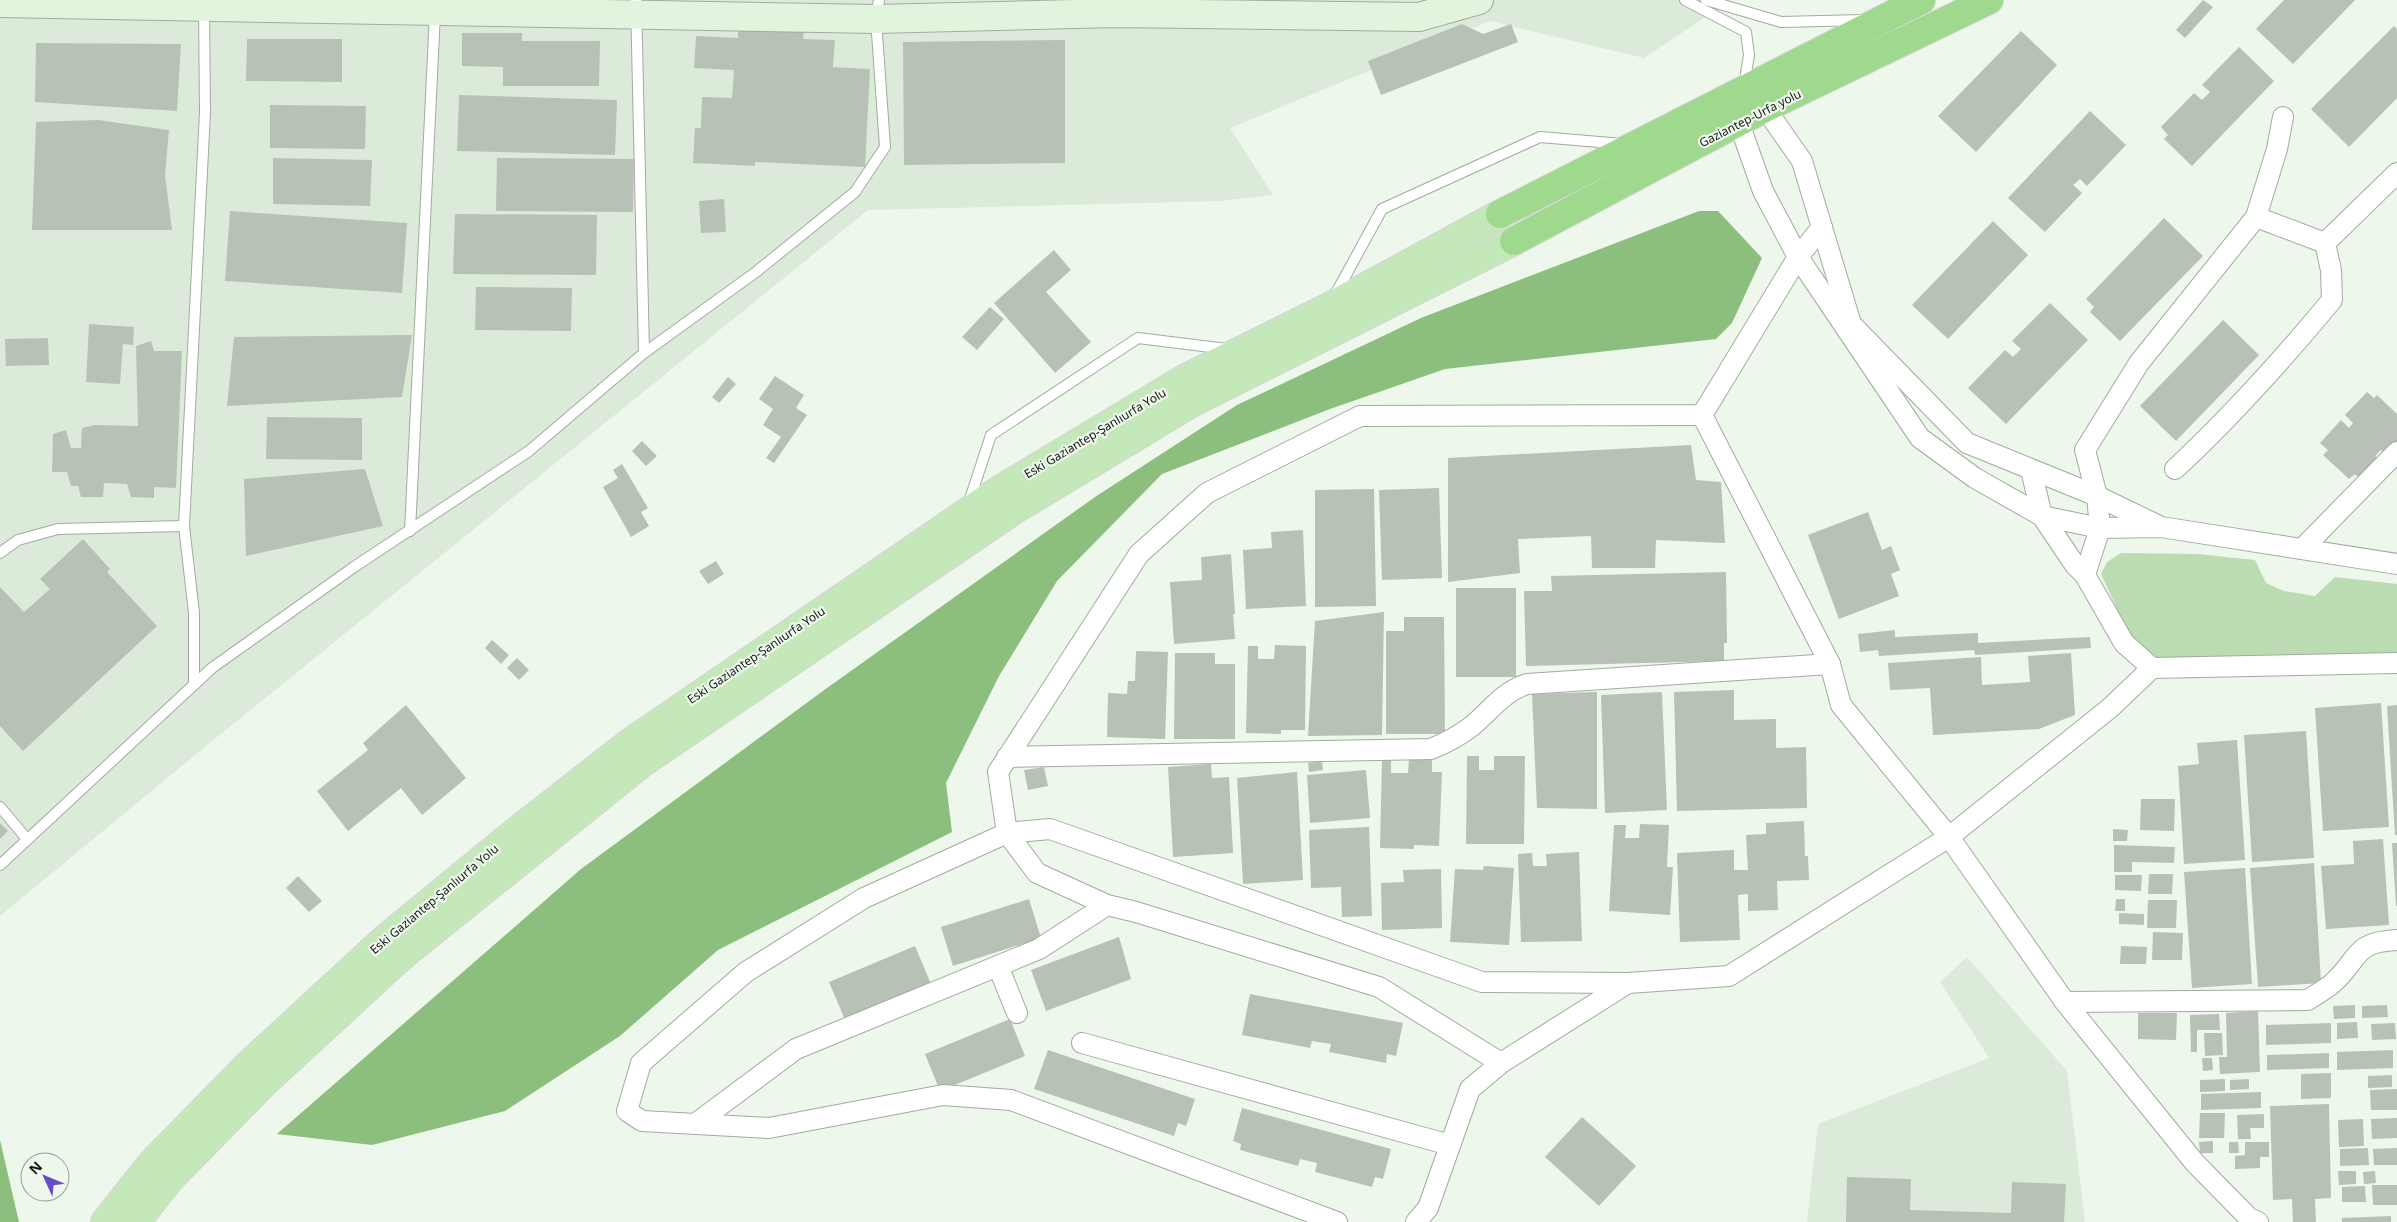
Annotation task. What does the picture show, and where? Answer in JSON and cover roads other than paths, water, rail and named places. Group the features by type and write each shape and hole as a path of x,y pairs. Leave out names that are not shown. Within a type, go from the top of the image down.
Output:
{"highway":[{"path":"1500,214 1921,0"},
{"name":"Gaziantep-Urfa yolu","path":"1514,241 1766,108 1989,0"}],"main road":[{"name":"Eski Gaziantep-Şanlıurfa Yolu","path":"105,1222 151,1164 247,1066 402,924 628,744 1000,489 1184,380 1329,307 1500,214"},
{"name":"Eski Gaziantep-Şanlıurfa Yolu","path":"136,1222 169,1180 264,1083 403,955 642,763 1022,505 1196,401 1514,241"}],"street":[{"path":"0,3 877,9 1321,8 1419,17 1479,0"},
{"path":"1744,89 1766,108 1802,161 1851,324 1967,443 2097,496 2161,527"},
{"path":"1744,89 1739,122 1763,191 1798,257 1920,438 1975,478 2042,516 2100,528 2161,527 2397,564"},
{"path":"2085,575 2100,528 2097,496 2085,450 2139,363 2256,217 2277,149 2283,117"},
{"path":"2325,243 2397,173"},
{"path":"2256,217 2325,243"},
{"path":"1702,416 1798,257 1822,227"},
{"path":"2175,469 2214,433 2281,361 2332,300 2331,270 2325,243"},
{"path":"1501,1063 1378,986 1108,905 1037,872 1007,833 998,772 1139,554 1207,493 1360,416 1702,416"},
{"path":"1702,416 1830,664 1841,705 1949,837 2065,1002 2195,1163 2249,1218 2258,1222"},
{"path":"2302,549 2397,452"},
{"path":"2030,470 2042,516 2075,565 2085,575 2124,643 2152,668"},
{"path":"1337,1222 1011,1100 943,1095 769,1128 642,1121 627,1110 641,1063 746,972 864,898 1007,833 1050,829 1482,982 1628,983 1729,976 1949,837 2110,708 2152,668 2397,663"},
{"path":"1008,757 1431,749 1451,741 1471,726 1513,688 1527,684 1830,664"},
{"path":"695,1124 796,1050 1039,949 1108,905"},
{"path":"2065,1002 2308,1000 2334,982 2360,950 2383,940 2397,940"},
{"path":"998,966 1017,1013"},
{"path":"1416,1222 1428,1208 1470,1089 1501,1063 1628,983"},
{"path":"1082,1043 1450,1145"}],"lane":[{"path":"1685,0 1746,32 1749,55 1744,89"},
{"path":"1706,0 1781,22 1881,20"},
{"path":"194,685 194,613 184,526 205,112 203,4"},
{"path":"410,531 435,6"},
{"path":"637,7 644,353"},
{"path":"0,865 212,668 299,606 529,451 644,353 756,272 855,192 885,147 877,9"},
{"path":"1329,307 1382,208 1540,137 1634,145"},
{"path":"965,514 991,435 1138,338 1241,351"},
{"path":"0,553 18,540 58,529 184,526"},
{"path":"0,807 27,839"}]}
